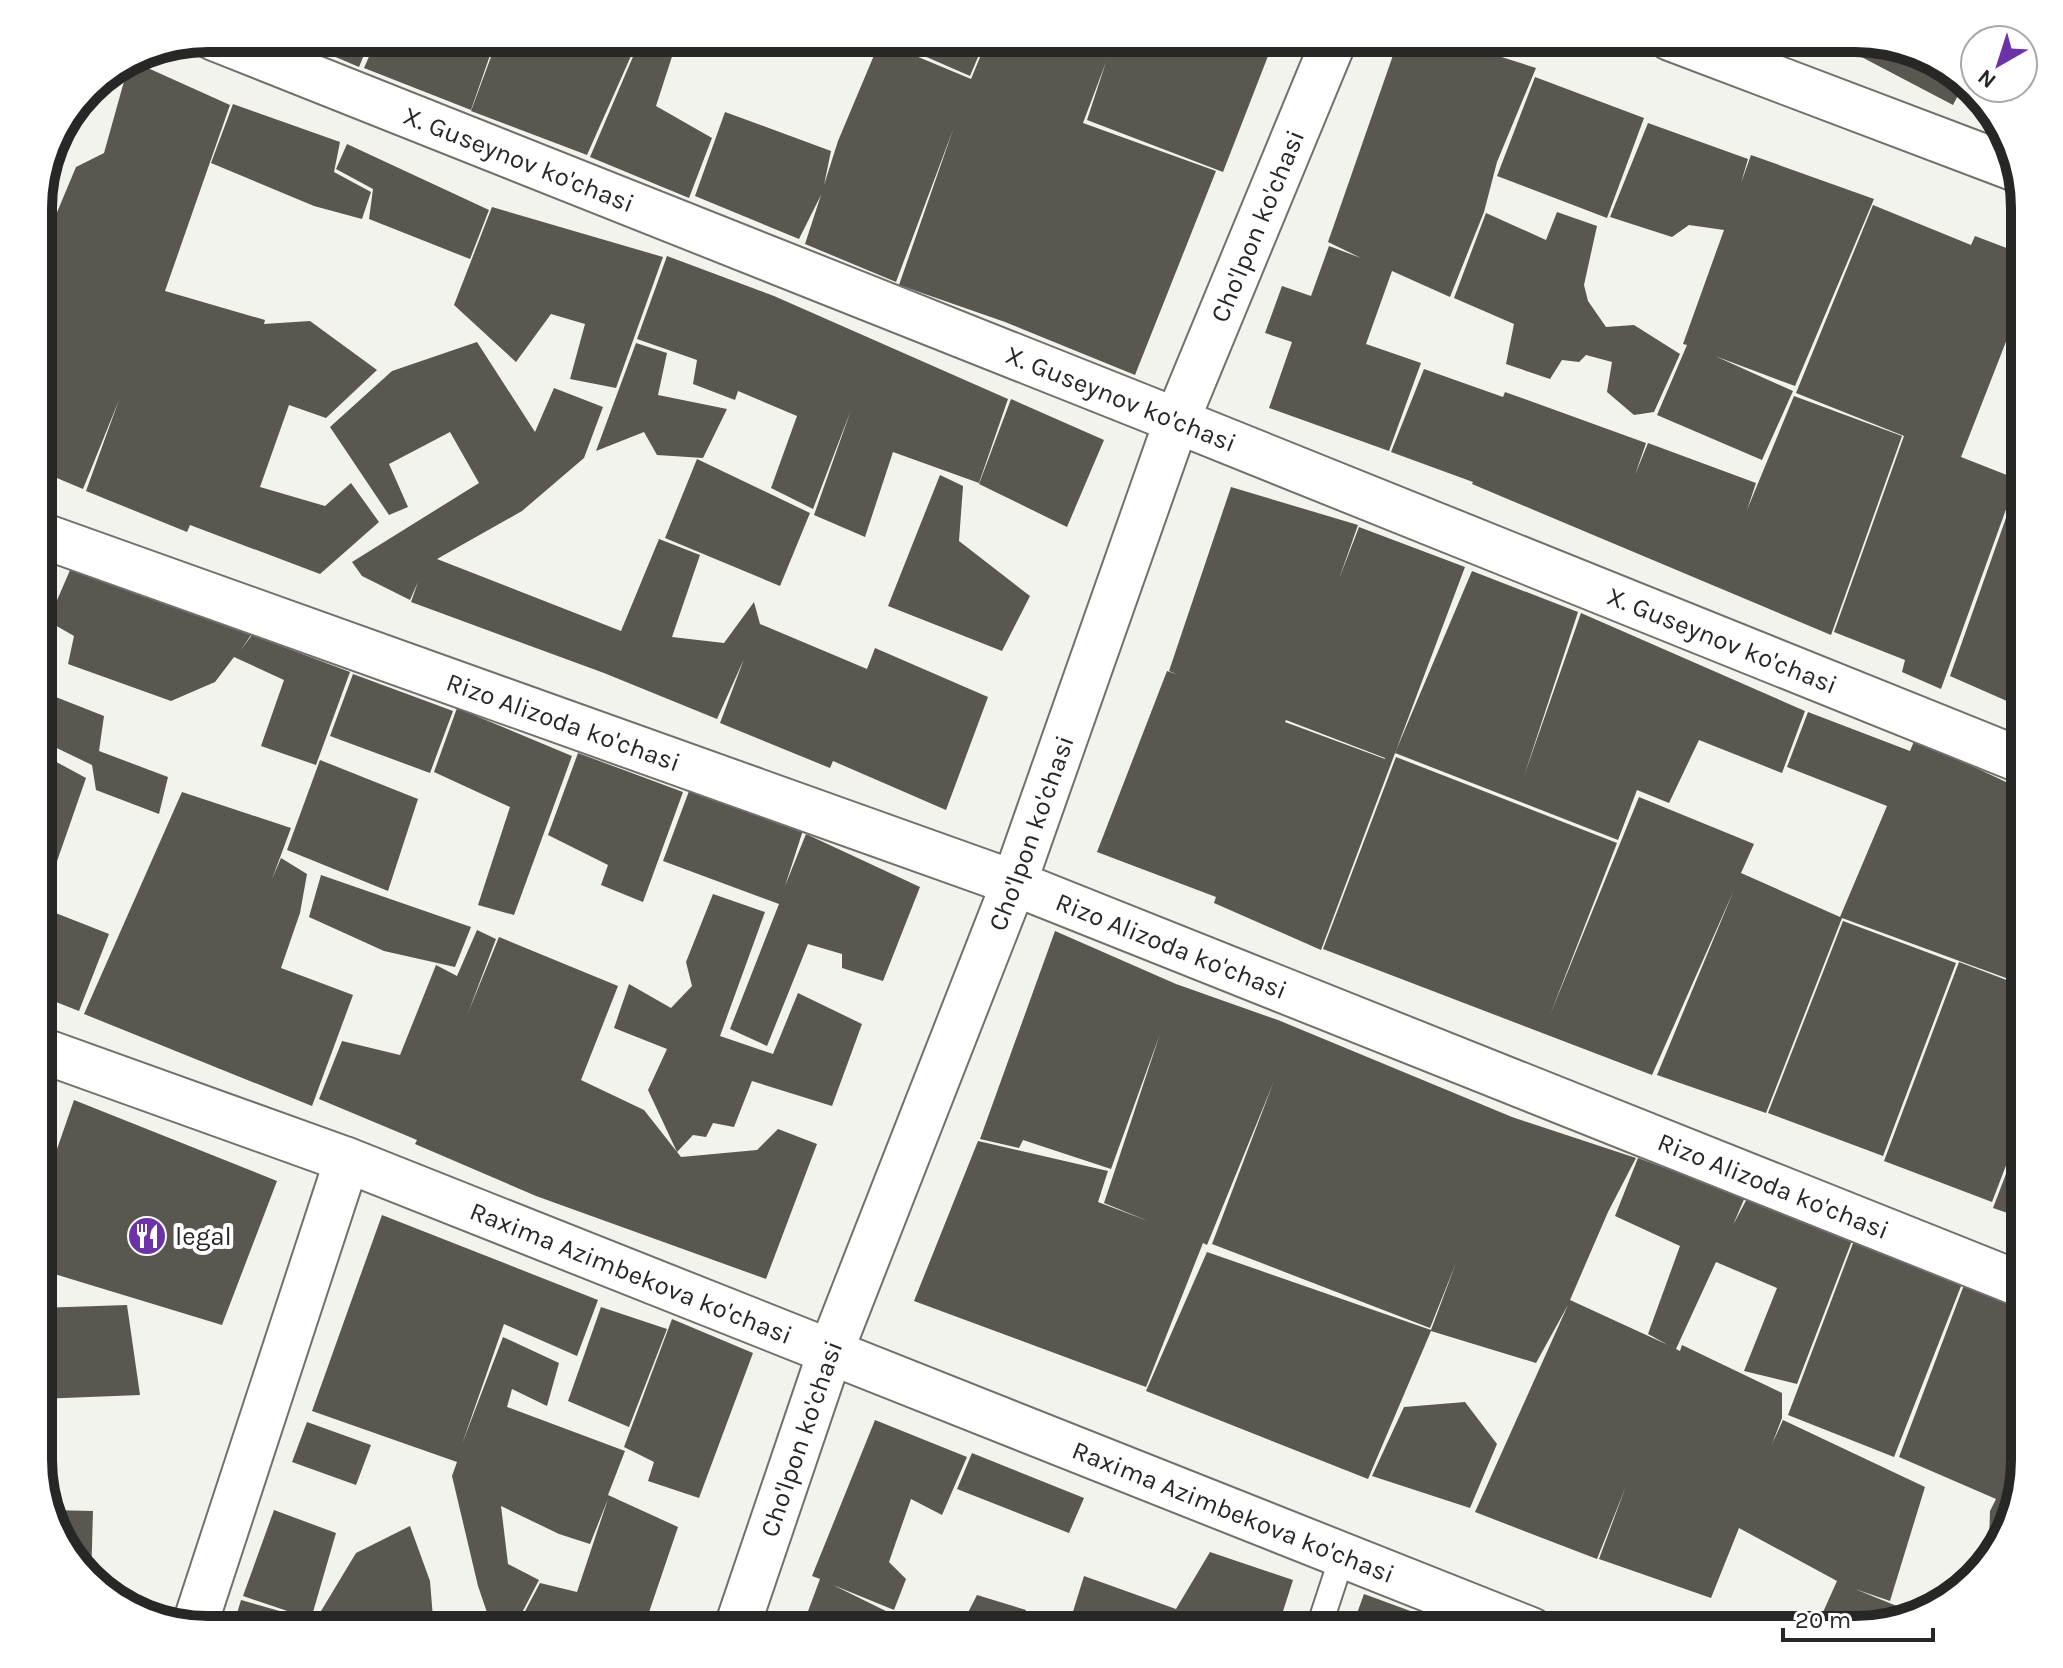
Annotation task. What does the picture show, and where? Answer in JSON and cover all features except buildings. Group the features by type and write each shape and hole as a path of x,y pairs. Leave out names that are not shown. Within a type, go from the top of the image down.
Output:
{"street":[{"name":"X. Guseynov ko'chasi","path":"249,52 1177,420 2011,756"},
{"name":"Cho'lpon ko'chasi","path":"741,1616 830,1353 1014,883 1177,420 1329,52"},
{"path":"1707,52 2005,165"},
{"name":"Rizo Alizoda ko'chasi","path":"52,539 1014,883 2011,1280"},
{"name":"Raxima Azimbekova ko'chasi","path":"52,1054 347,1160 1495,1616"},
{"path":"198,1615 347,1160"}],"lane":[{"path":"1323,1616 1342,1557"}],"place":[{"name":"legal","path":"147,1236"}]}
